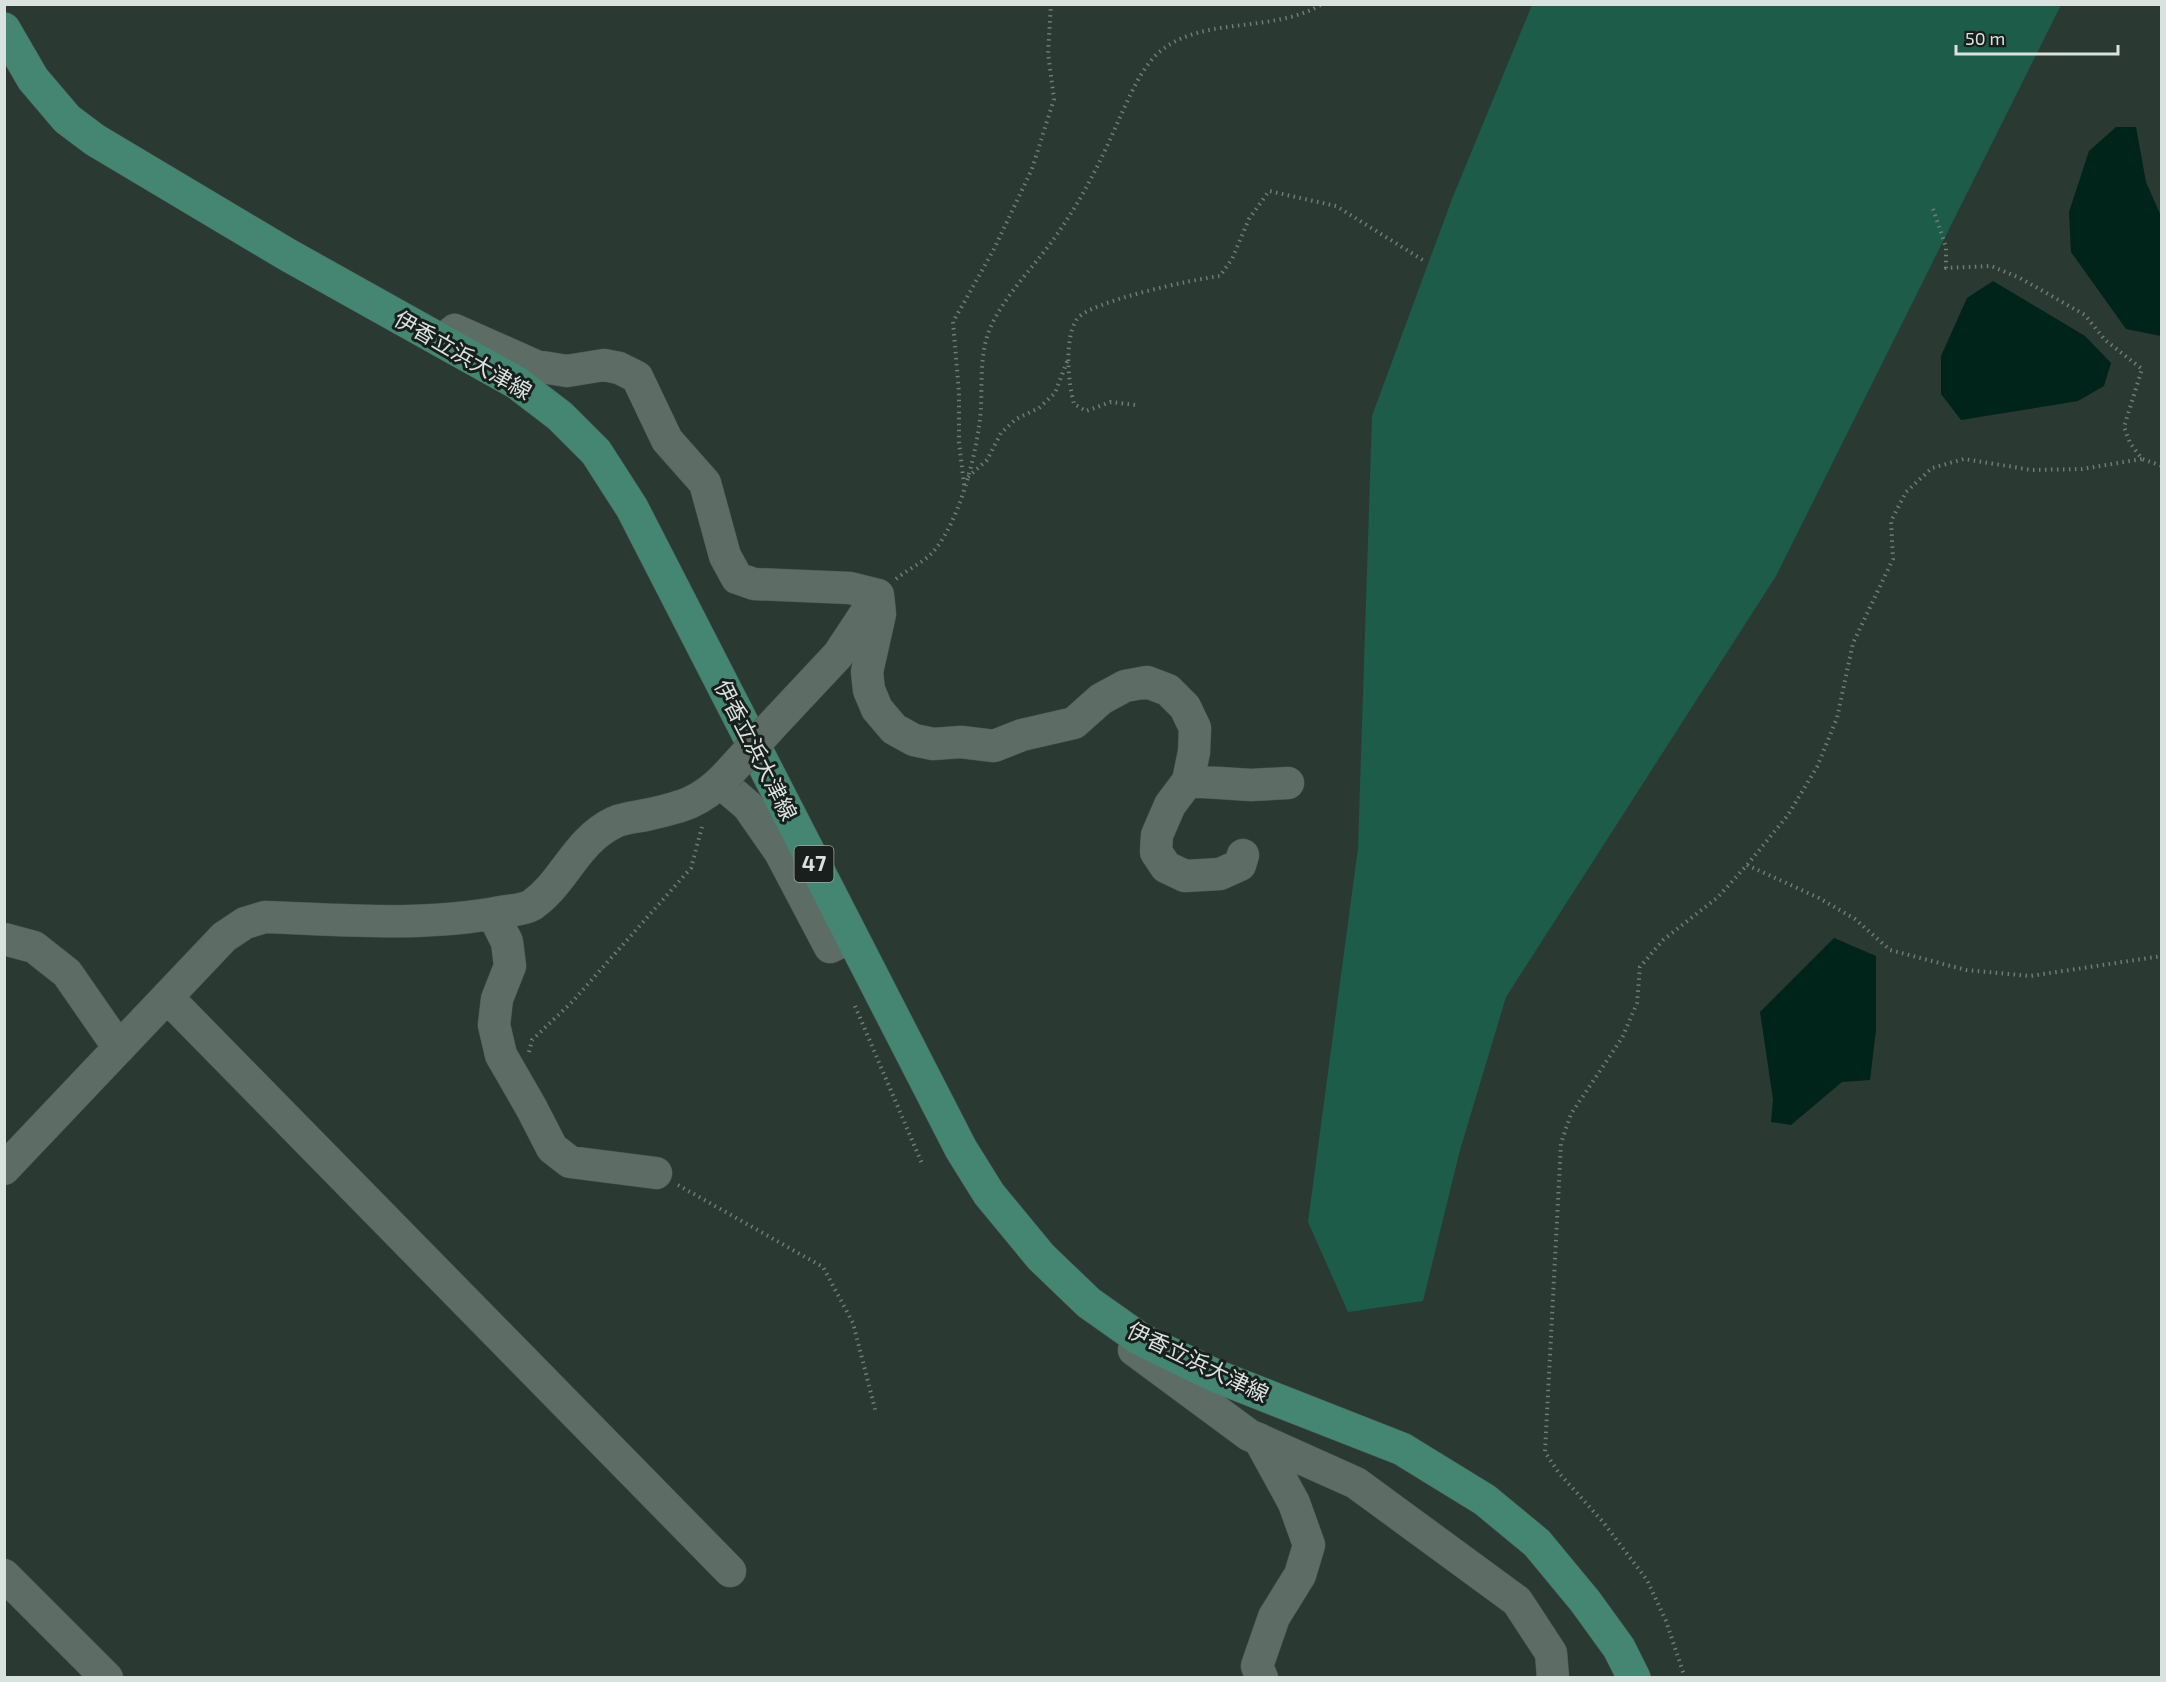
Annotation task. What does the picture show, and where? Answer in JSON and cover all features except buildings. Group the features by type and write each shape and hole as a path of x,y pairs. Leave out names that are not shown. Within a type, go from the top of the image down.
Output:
{"main road":[{"name":"伊香立浜大津線","path":"5,32 33,79 67,119 95,140 288,255 517,383 560,416 596,453 632,508 961,1149 989,1194 1041,1257 1089,1303 1140,1339 1216,1376 1402,1449 1485,1500 1536,1544 1585,1601 1618,1648 1634,1677"}],"street":[{"path":"441,341 455,330 536,366 567,371 604,365 620,368 637,377 667,440 705,483 725,556 737,578 754,584 850,588 878,595"},
{"path":"4,1169 224,937 245,922 265,917 402,921 468,919 529,907 548,892 589,839 616,821 691,804 719,783 838,655 878,595"},
{"path":"878,595 880,614 867,672 868,690 877,709 894,729 914,740 933,744 961,742 994,746 1022,735 1074,723 1101,699 1125,686 1147,682 1168,690 1185,707 1195,728 1194,752 1188,781 1170,805 1157,835 1156,852 1166,867 1185,876 1220,874 1240,865 1243,855"},
{"path":"1188,781 1251,785 1288,783"},
{"path":"719,783 748,806 780,852 830,947 851,937"},
{"path":"493,914 507,942 510,966 497,999 494,1025 501,1054 552,1148 570,1162 656,1173"},
{"path":"4,939 34,947 67,973 119,1048"},
{"path":"167,997 730,1571"},
{"path":"1140,1339 1134,1350 1249,1435 1356,1483 1517,1601 1551,1653 1553,1677"},
{"path":"1259,1439 1294,1503 1309,1545 1300,1575 1274,1617 1257,1666 1262,1677"},
{"path":"4,1575 107,1677"}],"path":[{"path":"965,486 959,442 959,393 952,322 994,249 1032,169 1054,99 1048,52 1051,4"},
{"path":"878,595 902,574 930,555 946,532 973,462 980,428 984,355 988,331 1002,306 1062,228 1095,173 1135,85 1155,57 1172,43 1201,32 1275,22 1322,4"},
{"path":"1135,405 1111,402 1086,411 1074,404 1070,391 1070,332 1078,317 1099,305 1197,279 1220,276 1232,259 1250,219 1269,191 1336,206 1426,262"},
{"path":"1933,209 1946,247 1946,268 1991,266 2020,278 2085,315 2105,340 2142,369 2124,427 2130,443 2142,459"},
{"path":"968,478 987,460 1001,433 1016,419 1039,408 1055,393 1069,355"},
{"path":"1685,1677 1665,1621 1647,1580 1603,1521 1559,1473 1545,1452 1561,1143 1571,1114 1622,1038 1637,1003 1640,967 1663,940 1718,897 1747,865 1788,815 1817,767 1837,718 1853,643 1893,559 1891,521 1906,492 1932,468 1964,459 2031,470 2082,469 2142,459 2162,466"},
{"path":"528,1059 532,1040 572,1002 691,868 719,783"},
{"path":"1747,865 1820,898 1855,919 1890,950 1966,970 2030,976 2162,956"},
{"path":"852,1000 923,1166"},
{"path":"656,1173 822,1267 853,1323 876,1413"}],"shaded area":[{"path":"1532,5 2061,5 1776,576 1506,997 1460,1150 1423,1301 1348,1312 1308,1222 1358,848 1372,416 1452,199"},
{"path":"2116,127 2136,127 2146,182 2161,216 2161,336 2126,329 2071,252 2069,212 2089,151"},
{"path":"1993,281 2085,336 2111,363 2104,386 2078,401 1961,420 1941,394 1941,356 1967,298"},
{"path":"1834,938 1876,956 1876,1030 1870,1080 1842,1082 1791,1125 1771,1122 1773,1099 1760,1012"}]}
